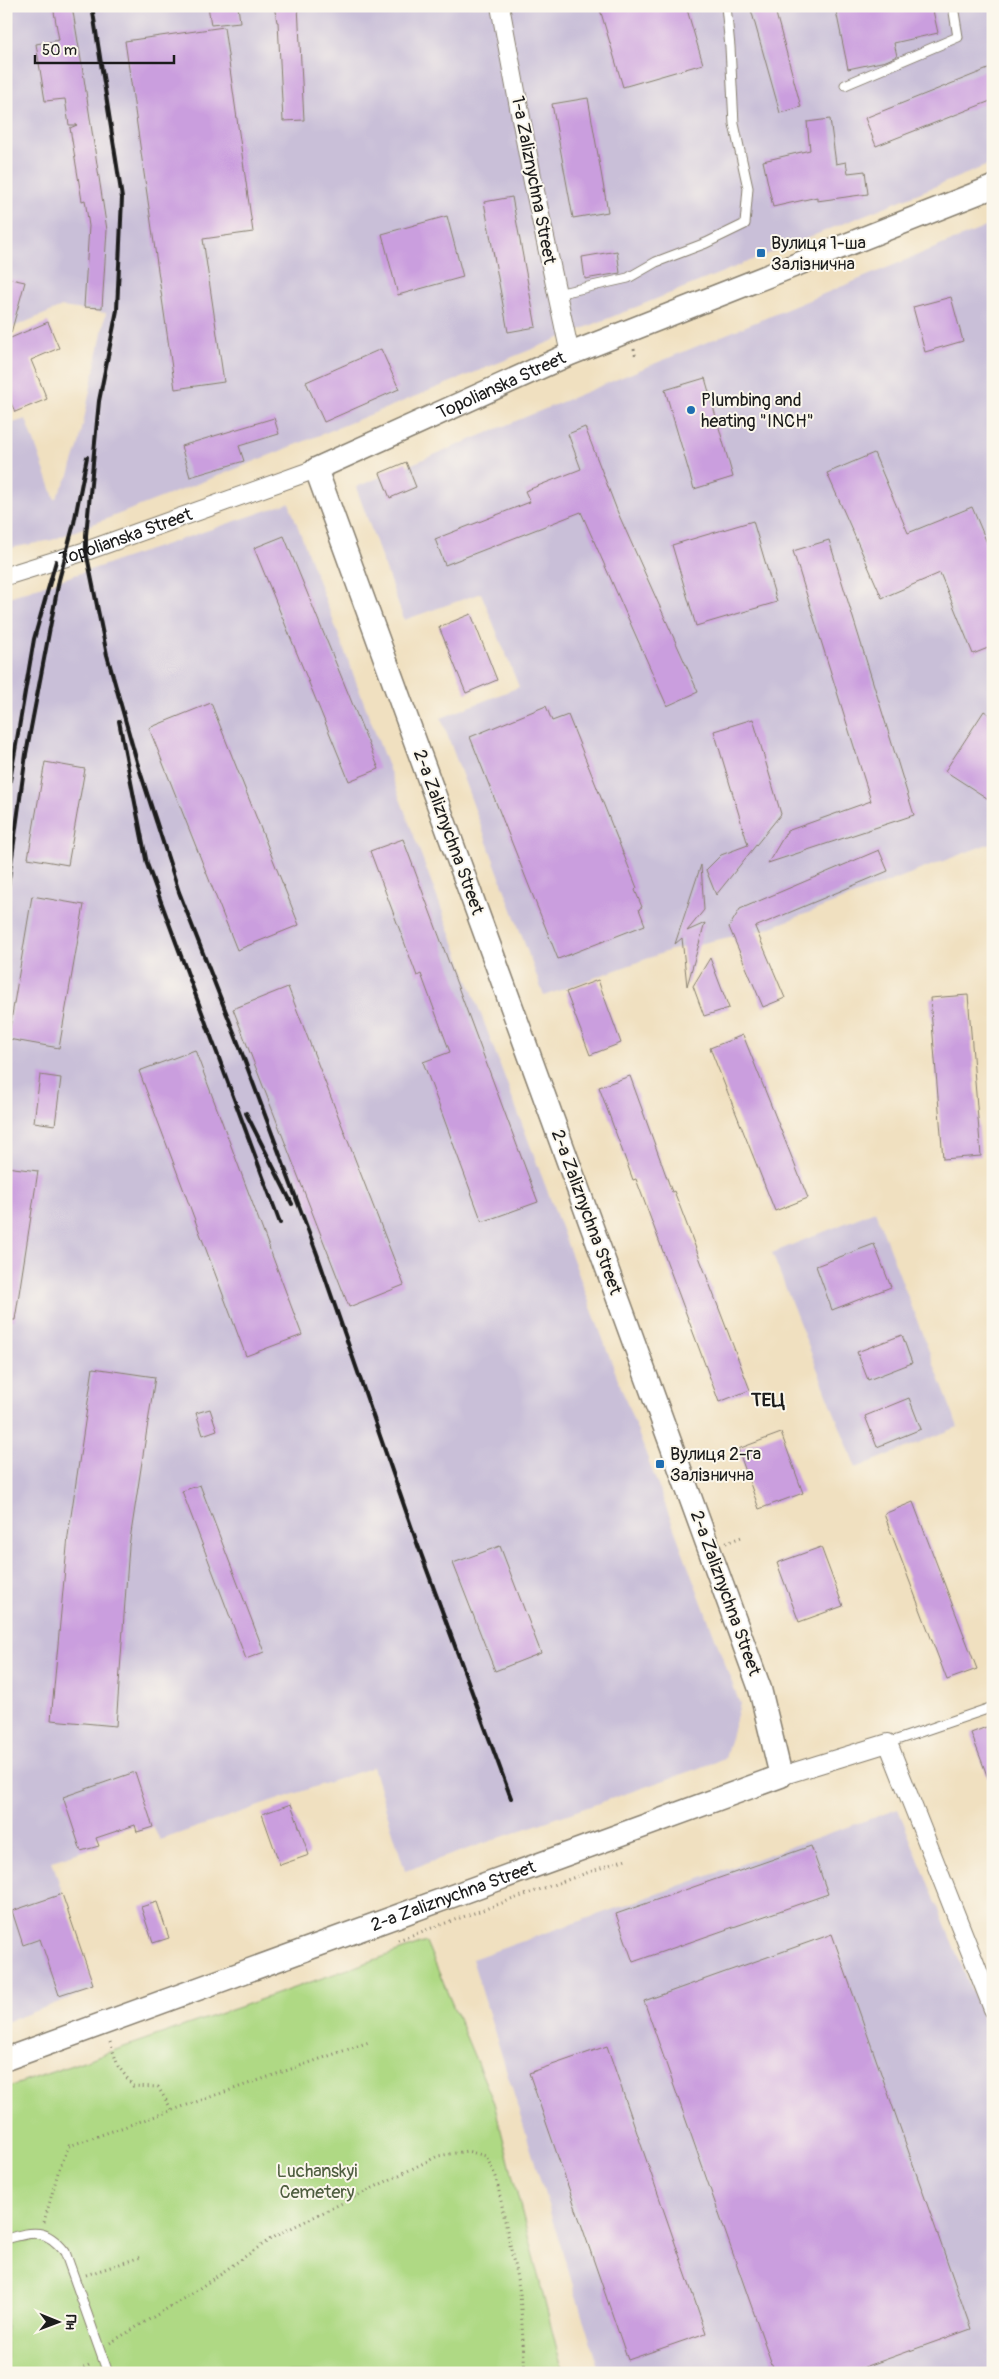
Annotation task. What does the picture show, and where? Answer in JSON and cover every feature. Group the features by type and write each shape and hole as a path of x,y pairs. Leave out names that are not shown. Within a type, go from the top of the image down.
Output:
{"street":[{"name":"1-a Zaliznychna Street","path":"500,6 533,182 570,354"},
{"name":"Topolianska Street","path":"6,576 86,550 316,469 570,354 993,187"},
{"name":"2-a Zaliznychna Street","path":"6,2059 781,1776 760,1689 316,469"},
{"path":"781,1776 888,1743 993,2009"}],"lane":[{"path":"557,294 628,278 656,262 706,243 744,224 748,188 734,124 726,6"},
{"path":"845,85 958,37 953,6"},
{"path":"888,1743 993,1707"},
{"path":"6,2239 26,2233 41,2232 55,2239 65,2252 76,2278 100,2354 108,2373"}],"path":[{"path":"110,2042 118,2066 133,2086 158,2087 172,2110"},
{"path":"41,2232 59,2168 69,2146 369,2042"},
{"path":"75,2373 92,2364 111,2341 188,2296 275,2236 438,2156 467,2151 486,2156 496,2177 520,2293 525,2373"},
{"path":"76,2278 141,2257"},
{"path":"6,2357 12,2373"}],"shaded area":[{"path":"6,6 993,6 993,163 238,468 52,540 6,549 6,425 26,419 55,500 69,475 79,444 106,313 62,307 6,330"},
{"path":"993,224 993,842 766,929 671,950 544,996 441,718 519,687 481,593 404,620 356,487"},
{"path":"289,503 740,1704 725,1759 405,1871 373,1767 160,1840 153,1827 137,1832 135,1825 96,1837 99,1846 52,1861 94,1989 6,2022 6,598"},
{"path":"875,1211 958,1427 856,1468 772,1253"},
{"path":"898,1809 993,2043 993,2373 600,2373 472,1959"}],"green space":[{"name":"Luchanskyi Cemetery","path":"426,1942 494,2103 563,2373 95,2373 93,2370 88,2373 6,2373 6,2088"}],"building":[{"path":"53,6 72,6 83,72 107,230 102,308 84,307 89,226 85,200 82,201 70,128 77,125 69,125 65,99 45,101 36,44 59,40"},
{"path":"208,6 238,6 240,22 211,25"},
{"path":"274,6 298,6 304,120 283,121 278,22"},
{"path":"599,6 686,6 703,64 623,87"},
{"path":"750,6 774,6 801,107 780,113"},
{"path":"835,6 932,6 938,33 894,43 897,56 886,61 848,69"},
{"path":"224,27 253,232 203,239 224,382 175,389 125,41"},
{"path":"993,67 993,100 876,146 865,118"},
{"path":"588,98 608,212 573,218 552,104"},
{"path":"830,119 836,164 846,162 848,173 865,171 868,194 817,201 817,197 773,207 763,161 810,150 807,122"},
{"path":"512,197 536,327 508,332 484,202"},
{"path":"447,216 463,277 398,295 382,234"},
{"path":"617,251 620,273 585,279 582,257"},
{"path":"6,278 25,282 11,333 6,333"},
{"path":"951,297 963,341 925,352 913,307"},
{"path":"48,322 59,348 31,360 47,399 15,412 6,392 6,340"},
{"path":"381,349 399,389 324,422 306,382"},
{"path":"705,378 733,477 694,489 665,390"},
{"path":"274,418 279,434 239,446 244,461 190,477 181,446"},
{"path":"585,427 618,513 698,692 667,706 581,512 445,565 435,539 530,502 525,491 581,469 568,434"},
{"path":"874,453 908,533 972,507 993,557 993,646 973,654 940,573 882,598 827,473"},
{"path":"406,462 416,487 390,498 380,473"},
{"path":"753,521 777,602 696,626 672,545"},
{"path":"284,536 379,769 349,781 254,548"},
{"path":"829,540 914,815 768,863 787,831 871,801 793,551"},
{"path":"471,614 497,680 466,693 439,627"},
{"path":"211,703 299,925 237,950 149,728"},
{"path":"546,706 552,721 568,715 637,888 635,890 642,907 639,909 645,925 558,959 470,737"},
{"path":"984,711 993,717 993,802 945,771"},
{"path":"753,719 781,814 716,895 706,870 721,855 748,845 714,731"},
{"path":"45,762 85,769 68,865 28,858"},
{"path":"403,839 538,1202 482,1222 423,1062 450,1052 421,974 417,976 370,851"},
{"path":"879,850 888,871 755,927 785,998 763,1007 729,927 740,909"},
{"path":"701,865 704,910 687,931 705,923 687,986 682,938 675,944"},
{"path":"32,896 84,905 59,1048 8,1039"},
{"path":"710,958 729,1008 704,1016 693,986"},
{"path":"598,980 621,1043 590,1055 566,992"},
{"path":"288,987 404,1285 349,1307 233,1009"},
{"path":"968,995 981,1156 943,1159 930,998"},
{"path":"743,1035 808,1198 775,1211 710,1048"},
{"path":"195,1050 302,1335 246,1356 139,1071"},
{"path":"40,1075 61,1078 55,1125 34,1122"},
{"path":"630,1076 672,1192 674,1191 750,1390 719,1402 636,1179 633,1180 599,1087"},
{"path":"6,1167 38,1171 15,1320 6,1320"},
{"path":"874,1244 891,1287 832,1310 816,1266"},
{"path":"902,1335 912,1363 868,1380 857,1352"},
{"path":"93,1368 155,1377 129,1546 116,1726 51,1720 68,1536"},
{"path":"909,1398 921,1429 877,1447 865,1416"},
{"path":"210,1409 217,1430 203,1435 196,1413"},
{"path":"781,1433 803,1493 759,1509 738,1449"},
{"path":"200,1485 264,1652 246,1659 182,1491"},
{"path":"913,1502 977,1669 947,1680 884,1514"},
{"path":"500,1546 541,1653 495,1671 453,1563"},
{"path":"821,1547 843,1606 799,1622 777,1563"},
{"path":"989,1726 993,1735 991,1786 971,1733"},
{"path":"135,1772 153,1827 137,1832 135,1825 96,1838 99,1846 81,1851 63,1797"},
{"path":"291,1804 309,1855 280,1865 262,1814"},
{"path":"811,1846 828,1894 633,1962 616,1914"},
{"path":"62,1894 93,1984 59,1995 40,1939 23,1945 12,1911"},
{"path":"157,1902 169,1938 153,1943 141,1907"},
{"path":"832,1934 971,2329 848,2373 775,2373 644,2001"},
{"path":"607,2046 706,2333 628,2360 529,2073"}],"railway":[{"path":"92,6 122,198 117,310 99,401 86,535 86,551 107,655 137,762 179,892 317,1254 417,1543 511,1798"},
{"path":"6,901 26,754 59,580 74,523 87,457"},
{"path":"6,804 34,639 56,561"},
{"path":"119,721 147,864 280,1223"},
{"path":"246,1113 292,1204"}],"place":[{"name":"Вулиця 1-ша Залізнична","path":"761,253"},
{"name":"Plumbing and heating \"INCH\"","path":"691,410"},
{"name":"Вулиця 2-га Залізнична","path":"660,1464"}],"district":[{"name":"ТЕЦ","path":"768,1399"}]}
